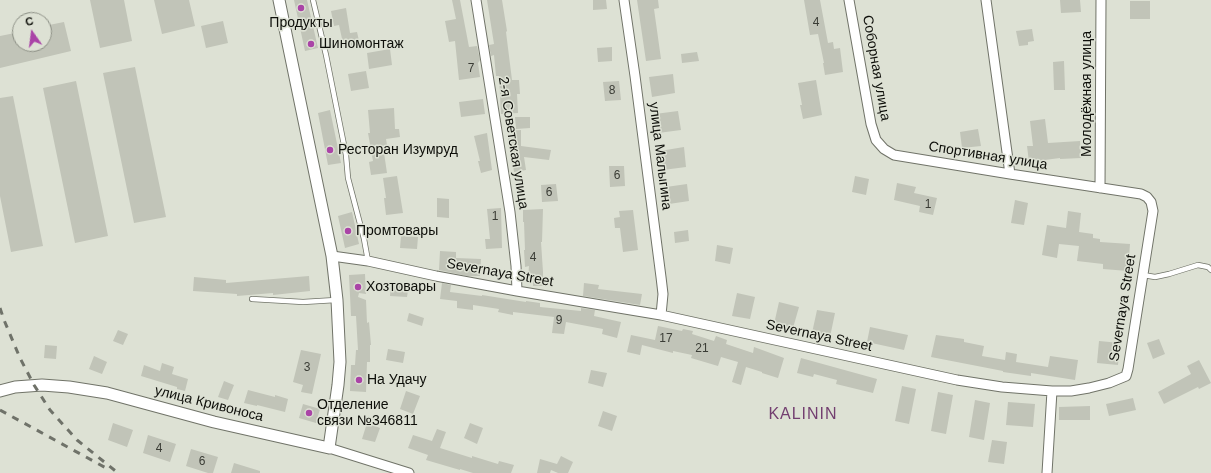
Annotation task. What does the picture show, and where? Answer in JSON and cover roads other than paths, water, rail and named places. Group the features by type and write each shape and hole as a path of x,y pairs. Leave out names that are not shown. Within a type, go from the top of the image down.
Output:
{"street":[{"path":"279,0 332,256 337,300 340,362 329,448"},
{"name":"2-я Советская улица","path":"476,0 510,212 516,266 517,291"},
{"name":"улица Малыгина","path":"624,0 663,294 661,315"},
{"name":"Соборная улица","path":"849,0 871,124 876,140"},
{"path":"986,0 1010,174"},
{"name":"Молодёжная улица","path":"1100,188 1101,0"},
{"name":"Спортивная улица","path":"876,140 884,149 894,155 1100,188"},
{"name":"Severnaya Street","path":"332,256 368,261 436,276 517,291 661,315 957,380 1002,388 1071,391 1109,383 1126,376 1143,275 1152,211 1151,202 1141,194 1100,188"},
{"name":"улица Кривоноса","path":"0,391 16,387 42,385 107,393 214,422 329,448 409,473"},
{"path":"1047,473 1052,391"}],"lane":[{"path":"313,0 326,55 344,147 348,178 364,239 368,261"},
{"path":"1143,275 1155,277 1198,266 1208,267 1211,270"},
{"path":"252,299 303,302 337,300"}],"railway":[{"path":"0,308 20,358 34,385 50,410 77,440 118,473"},
{"path":"0,410 106,468"}],"place":[{"name":"Продукты","path":"301,8"},
{"name":"Шиномонтаж","path":"311,44"},
{"name":"Ресторан Изумруд","path":"330,150"},
{"name":"Промтовары","path":"348,231"},
{"name":"Хозтовары","path":"358,287"},
{"name":"На Удачу","path":"359,380"},
{"name":"Отделение связи №346811","path":"309,413"}],"district":[{"name":"KALININ","path":"803,415"}]}
